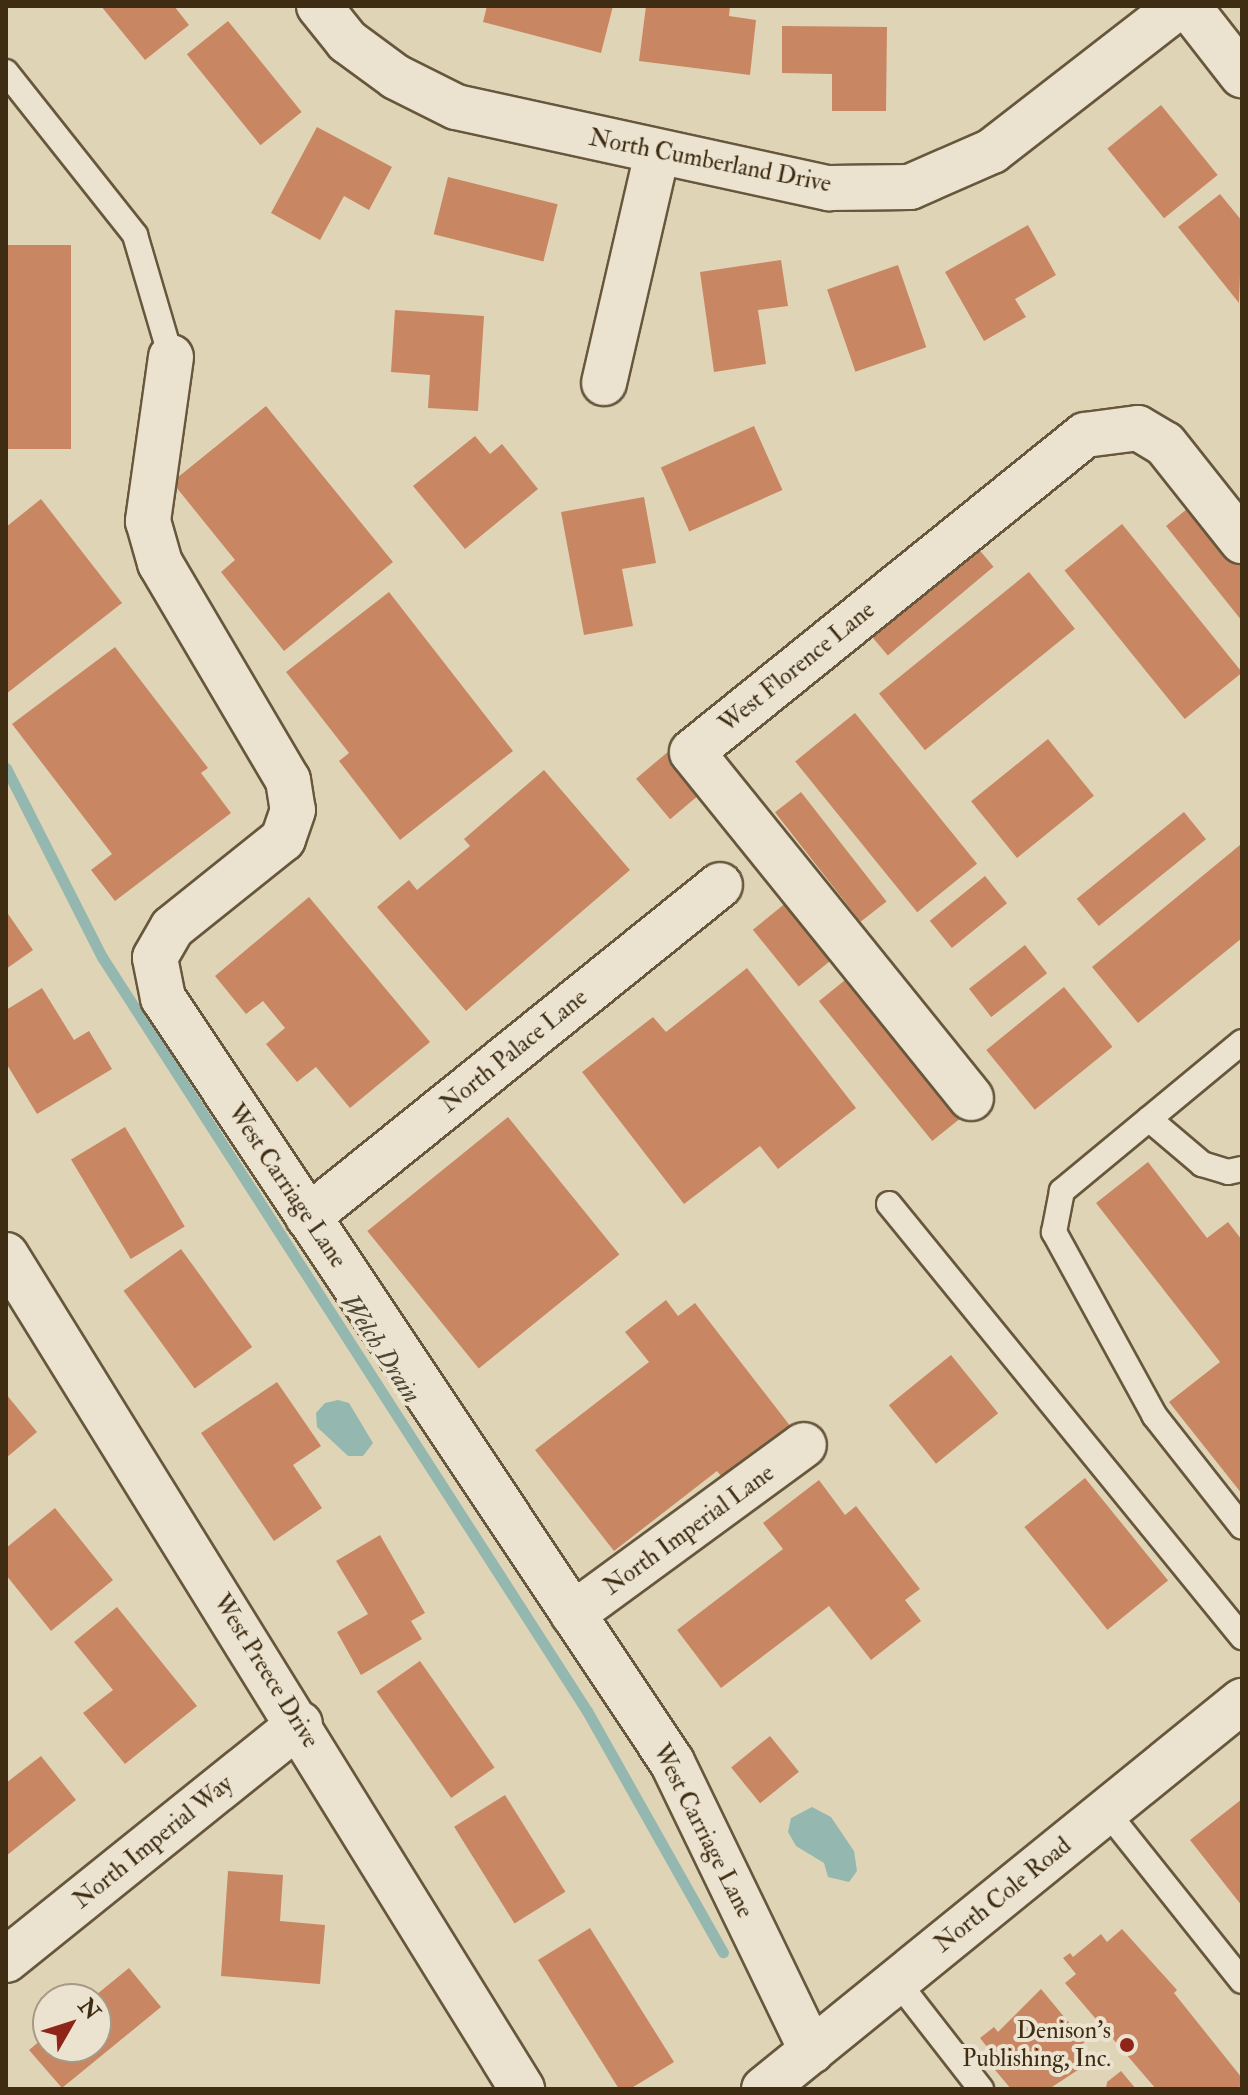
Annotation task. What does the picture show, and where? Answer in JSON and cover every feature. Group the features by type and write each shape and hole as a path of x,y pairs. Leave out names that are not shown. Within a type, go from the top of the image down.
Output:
{"street":[{"name":"North Cumberland Drive","path":"319,6 347,41 396,77 456,107 829,188 910,187 992,151 1179,6"},
{"path":"1188,6 1242,75"},
{"path":"604,383 657,153"},
{"name":"West Carriage Lane","path":"171,357 148,521 160,563 288,780 293,810 283,839 172,928 155,958 163,998 672,1762 812,2051"},
{"name":"West Florence Lane","path":"971,1098 692,752 1085,435 1138,428 1165,444 1242,541"},
{"name":"North Palace Lane","path":"308,1217 720,885"},
{"name":"West Preece Drive","path":"8,1264 300,1724 522,2089"},
{"name":"North Imperial Lane","path":"573,1614 804,1445"},
{"name":"North Cole Road","path":"764,2089 1242,1701"},
{"name":"North Imperial Way","path":"6,1960 300,1724"}],"lane":[{"path":"6,72 135,235 171,357"},
{"path":"1242,1042 1062,1191 1054,1232 1154,1415 1242,1527"},
{"path":"1149,1119 1202,1164 1228,1172 1242,1169"},
{"path":"889,1204 1242,1637"},
{"path":"1107,1812 1242,1981"},
{"path":"897,1981 981,2089"}],"water":[{"path":"338,1400 349,1403 373,1443 363,1456 348,1456 317,1427 316,1413 325,1403"},
{"path":"812,1807 831,1817 854,1851 857,1871 849,1882 828,1877 824,1863 796,1846 788,1832 791,1818"}],"building":[{"path":"101,6 174,6 189,25 145,60"},
{"path":"487,6 613,6 601,53 483,22"},
{"path":"646,6 730,6 729,16 756,20 750,75 639,61"},
{"path":"228,21 302,112 260,145 187,54"},
{"path":"782,26 887,27 886,111 832,111 832,74 782,73"},
{"path":"1161,105 1218,175 1164,218 1107,148"},
{"path":"317,127 392,167 369,210 344,196 320,240 271,213"},
{"path":"448,177 558,204 543,262 434,234"},
{"path":"1220,194 1242,221 1239,303 1178,227"},
{"path":"1028,225 1056,275 1015,299 1026,317 984,341 945,272"},
{"path":"6,245 71,245 71,449 6,449"},
{"path":"781,260 788,306 758,310 766,364 714,372 700,272"},
{"path":"898,265 926,347 855,372 827,289"},
{"path":"395,310 484,316 478,411 428,408 430,375 391,372"},
{"path":"266,406 393,562 284,651 221,572 235,560 172,482"},
{"path":"754,426 782,490 689,531 661,467"},
{"path":"475,436 490,454 502,444 538,489 465,549 413,486"},
{"path":"644,497 656,563 622,569 633,626 584,635 561,512"},
{"path":"41,499 122,603 6,694 6,527"},
{"path":"1192,505 1242,568 1242,621 1166,526"},
{"path":"1122,524 1242,672 1185,719 1064,571"},
{"path":"971,540 993,567 888,656 865,629"},
{"path":"1029,572 1075,629 925,750 879,693"},
{"path":"389,592 513,751 400,840 339,761 349,753 286,672"},
{"path":"115,647 208,768 201,773 231,813 115,901 91,870 112,854 12,724"},
{"path":"855,713 977,864 917,912 795,761"},
{"path":"1048,739 1094,796 1017,858 971,801"},
{"path":"669,751 703,792 670,819 636,779"},
{"path":"544,770 630,870 466,1011 377,907 409,880 417,890 470,846 464,839"},
{"path":"801,792 887,902 861,922 775,812"},
{"path":"1184,812 1206,839 1099,926 1077,899"},
{"path":"1240,845 1242,938 1138,1023 1092,967"},
{"path":"985,876 1007,903 952,948 930,921"},
{"path":"309,897 430,1042 350,1108 316,1067 297,1082 266,1044 285,1028 263,1001 246,1014 215,976"},
{"path":"787,902 833,959 799,986 753,930"},
{"path":"6,911 33,950 6,969"},
{"path":"1025,945 1047,973 991,1017 969,989"},
{"path":"747,968 856,1108 778,1169 760,1146 684,1204 582,1072 653,1017 666,1032"},
{"path":"850,976 963,1116 932,1141 819,1001"},
{"path":"1064,987 1112,1047 1035,1110 986,1050"},
{"path":"42,988 74,1040 89,1031 112,1069 37,1114 6,1063 6,1010"},
{"path":"508,1117 619,1255 479,1368 367,1231"},
{"path":"125,1127 185,1226 131,1259 71,1159"},
{"path":"1148,1162 1207,1238 1228,1222 1242,1240 1242,1494 1169,1402 1220,1362 1096,1203"},
{"path":"181,1249 252,1347 195,1389 124,1291"},
{"path":"666,1300 678,1316 695,1303 791,1427 724,1480 717,1471 614,1551 535,1450 649,1362 625,1332"},
{"path":"951,1355 998,1413 936,1464 889,1405"},
{"path":"277,1382 321,1446 293,1465 322,1508 274,1541 201,1433"},
{"path":"6,1394 37,1432 6,1458"},
{"path":"1085,1478 1168,1581 1107,1630 1024,1527"},
{"path":"819,1480 845,1515 856,1506 920,1589 905,1600 921,1621 871,1660 829,1606 721,1688 677,1630 783,1549 763,1523"},
{"path":"55,1508 113,1580 51,1631 6,1575 6,1548"},
{"path":"380,1535 425,1613 411,1621 422,1639 361,1675 337,1632 368,1614 336,1561"},
{"path":"117,1607 197,1706 125,1764 83,1713 113,1690 74,1642"},
{"path":"420,1661 495,1767 451,1798 377,1691"},
{"path":"770,1736 799,1772 760,1803 731,1767"},
{"path":"41,1756 76,1800 6,1856 6,1783"},
{"path":"505,1795 565,1892 515,1923 454,1827"},
{"path":"1242,1799 1242,1906 1190,1840"},
{"path":"228,1871 283,1875 280,1921 325,1925 320,1984 221,1976"},
{"path":"590,1928 674,2062 630,2089 619,2089 538,1960"},
{"path":"1122,1929 1177,1990 1174,1993 1242,2078 1239,2089 1156,2089 1065,1983 1076,1974 1063,1958 1070,1953 1073,1957 1101,1934 1107,1942"},
{"path":"129,1968 161,2007 112,2047 112,1983"},
{"path":"1041,1989 1085,2042 1078,2047 1090,2062 1049,2089 1011,2089 985,2058 991,2052 980,2038 994,2027 998,2032"},
{"path":"40,2063 93,2063 62,2088"},
{"path":"1121,2071 1136,2089 1106,2089 1107,2082"}],"waterway":[{"name":"Welch Drain","path":"6,768 102,957 587,1711 723,1952"}],"place":[{"name":"Denison's Publishing, Inc.","path":"1127,2045"}]}
